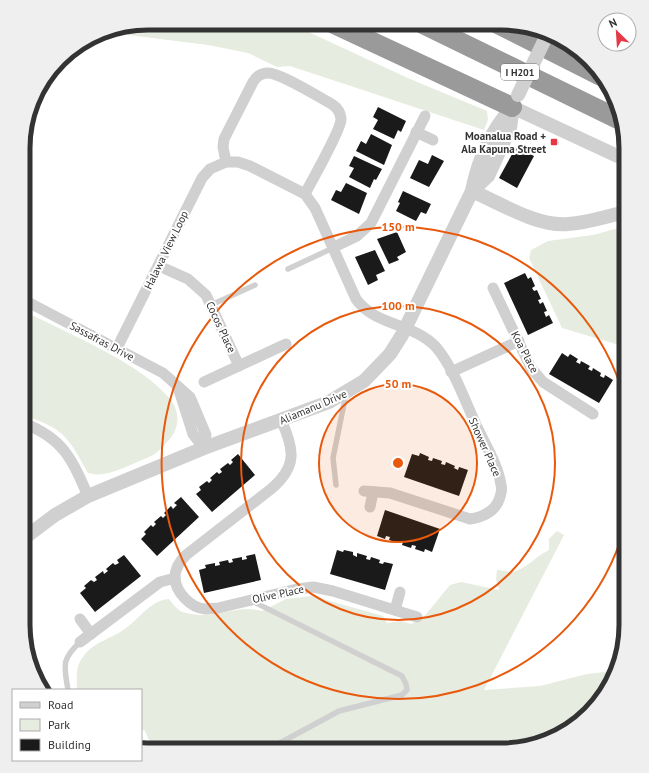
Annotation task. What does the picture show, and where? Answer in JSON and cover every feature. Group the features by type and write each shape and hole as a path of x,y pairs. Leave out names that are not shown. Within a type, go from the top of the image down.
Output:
{"highway":[{"path":"348,30 515,101"},
{"name":"I H201","path":"435,30 615,119"},
{"path":"511,31 589,70"}],"street":[{"path":"545,39 515,101 510,128 488,176 472,191 534,218 559,224 578,223 619,214"},
{"path":"305,194 339,128 340,115 337,108 330,102 276,75 264,74 256,78 253,82 224,139 223,147 226,162 238,162 250,166 305,194 315,208 356,299 361,306 373,315 406,328"},
{"path":"515,101 619,156"},
{"path":"334,248 357,236 371,223 425,116"},
{"path":"416,132 433,140"},
{"name":"Halawa View Loop","path":"117,348 202,178 210,169 226,162"},
{"name":"Aliamanu Drive","path":"30,534 55,515 88,496 204,448 329,402 364,381 390,354 406,328 472,191"},
{"name":"Cocos Place","path":"159,266 194,284 206,295 239,366"},
{"name":"Koa Place","path":"493,288 531,368 543,382 593,414"},
{"name":"Sassafras Drive","path":"30,303 163,373 178,386 193,434 204,448"},
{"name":"Shower Place","path":"370,507 368,492 390,493 470,520 482,517 496,506 500,498 502,486 496,466 451,372 436,347 406,328"},
{"path":"451,372 519,341"},
{"name":"Cocos Place","path":"204,382 286,344"},
{"path":"80,642 160,582 175,578 180,563 186,555 283,479 289,470 291,447 281,420"},
{"path":"30,426 48,434 60,444 75,467 88,496"},
{"name":"Olive Place","path":"175,578 179,590 184,598 194,605 205,609 218,608 297,589 313,587 333,591 417,617"},
{"path":"395,610 400,592"},
{"path":"80,619 91,634"}],"lane":[{"path":"288,269 334,248"},
{"path":"211,305 255,285"},
{"path":"336,485 333,458 346,393"},
{"path":"250,600 402,676 406,684 407,690 402,695 339,711 319,720 279,743"},
{"path":"68,689 64,667 68,653 80,642"}],"green space":[{"path":"148,30 304,30 410,79 487,111 488,120 484,130 290,66 277,67 248,53 208,45 118,34"},
{"path":"619,228 619,345 562,328 529,258 531,250 548,241 593,235"},
{"path":"30,314 102,349 140,373 157,385 170,399 176,409 177,414 177,425 173,435 160,450 152,456 127,467 103,474 88,473 75,450 63,435 56,429 30,418"},
{"path":"557,531 564,535 484,690 540,686 587,674 609,671 595,697 573,719 546,734 532,739 509,743 150,743 145,731 142,730 142,689 77,689 77,677 80,661 87,652 92,647 121,632 151,606 163,600 169,599 176,608 182,612 209,615 244,609 262,611 286,599 312,596 383,616 387,623 401,621 411,624 422,619 450,585 461,582 499,590 496,579 497,570 514,572 524,567 549,550 549,539"},
{"path":"30,629 34,635 33,650"}],"building":[{"path":"378,107 406,121 401,132 398,130 394,139 373,129 378,120 373,117"},
{"path":"371,134 392,145 384,165 356,151 361,141 366,144"},
{"path":"552,139 559,142 558,145 550,142"},
{"path":"516,147 534,156 517,188 499,178"},
{"path":"432,155 444,161 429,187 410,178 419,160 428,164"},
{"path":"354,156 382,169 376,180 374,179 370,188 349,177 354,168 349,166"},
{"path":"346,183 367,193 359,214 331,200 336,190 341,192"},
{"path":"403,191 431,204 426,214 421,212 416,221 396,211"},
{"path":"397,232 406,252 397,257 399,260 389,264 377,239"},
{"path":"375,250 385,271 376,275 378,280 368,285 355,257"},
{"path":"525,273 528,279 531,277 535,286 532,288 534,291 537,290 541,299 538,300 540,304 543,302 547,311 544,312 546,317 549,315 553,323 528,335 504,283"},
{"path":"562,353 568,357 570,354 578,359 576,362 580,364 581,361 590,366 588,369 592,371 593,368 601,373 600,376 604,378 605,375 613,380 599,403 549,374"},
{"path":"420,453 429,457 428,460 432,461 433,458 442,461 441,464 445,465 446,462 455,466 454,468 458,470 459,467 468,470 459,496 404,477 412,454 419,456"},
{"path":"238,454 255,475 212,512 196,494 201,490 199,487 207,481 209,483 212,480 210,478 217,472 219,474 222,472 220,469 228,463 230,465 233,462 231,460"},
{"path":"181,497 199,517 157,556 141,539 146,534 144,532 151,525 153,527 156,524 154,522 161,516 163,518 166,515 164,513 171,506 173,509 177,505 174,503"},
{"path":"385,510 440,529 432,552 425,549 424,552 415,549 416,546 412,545 411,548 402,545 403,542 399,541 398,543 389,540 390,537 386,536 385,539 377,536"},
{"path":"337,550 343,552 344,550 353,552 353,555 357,557 357,553 367,556 366,559 370,560 371,557 380,560 379,563 383,564 384,562 393,564 385,590 330,574"},
{"path":"255,554 261,580 204,593 199,570 206,568 205,565 215,563 215,566 220,565 219,562 228,560 229,563 233,562 232,559 242,557 242,560 247,559 246,556"},
{"path":"124,555 141,576 95,612 80,593 86,588 84,586 91,580 94,582 97,580 95,577 103,571 104,574 108,571 106,569 113,563 115,565 119,563 117,560"}],"place":[{"name":"Moanalua Road + Ala Kapuna Street","path":"554,142"}]}
